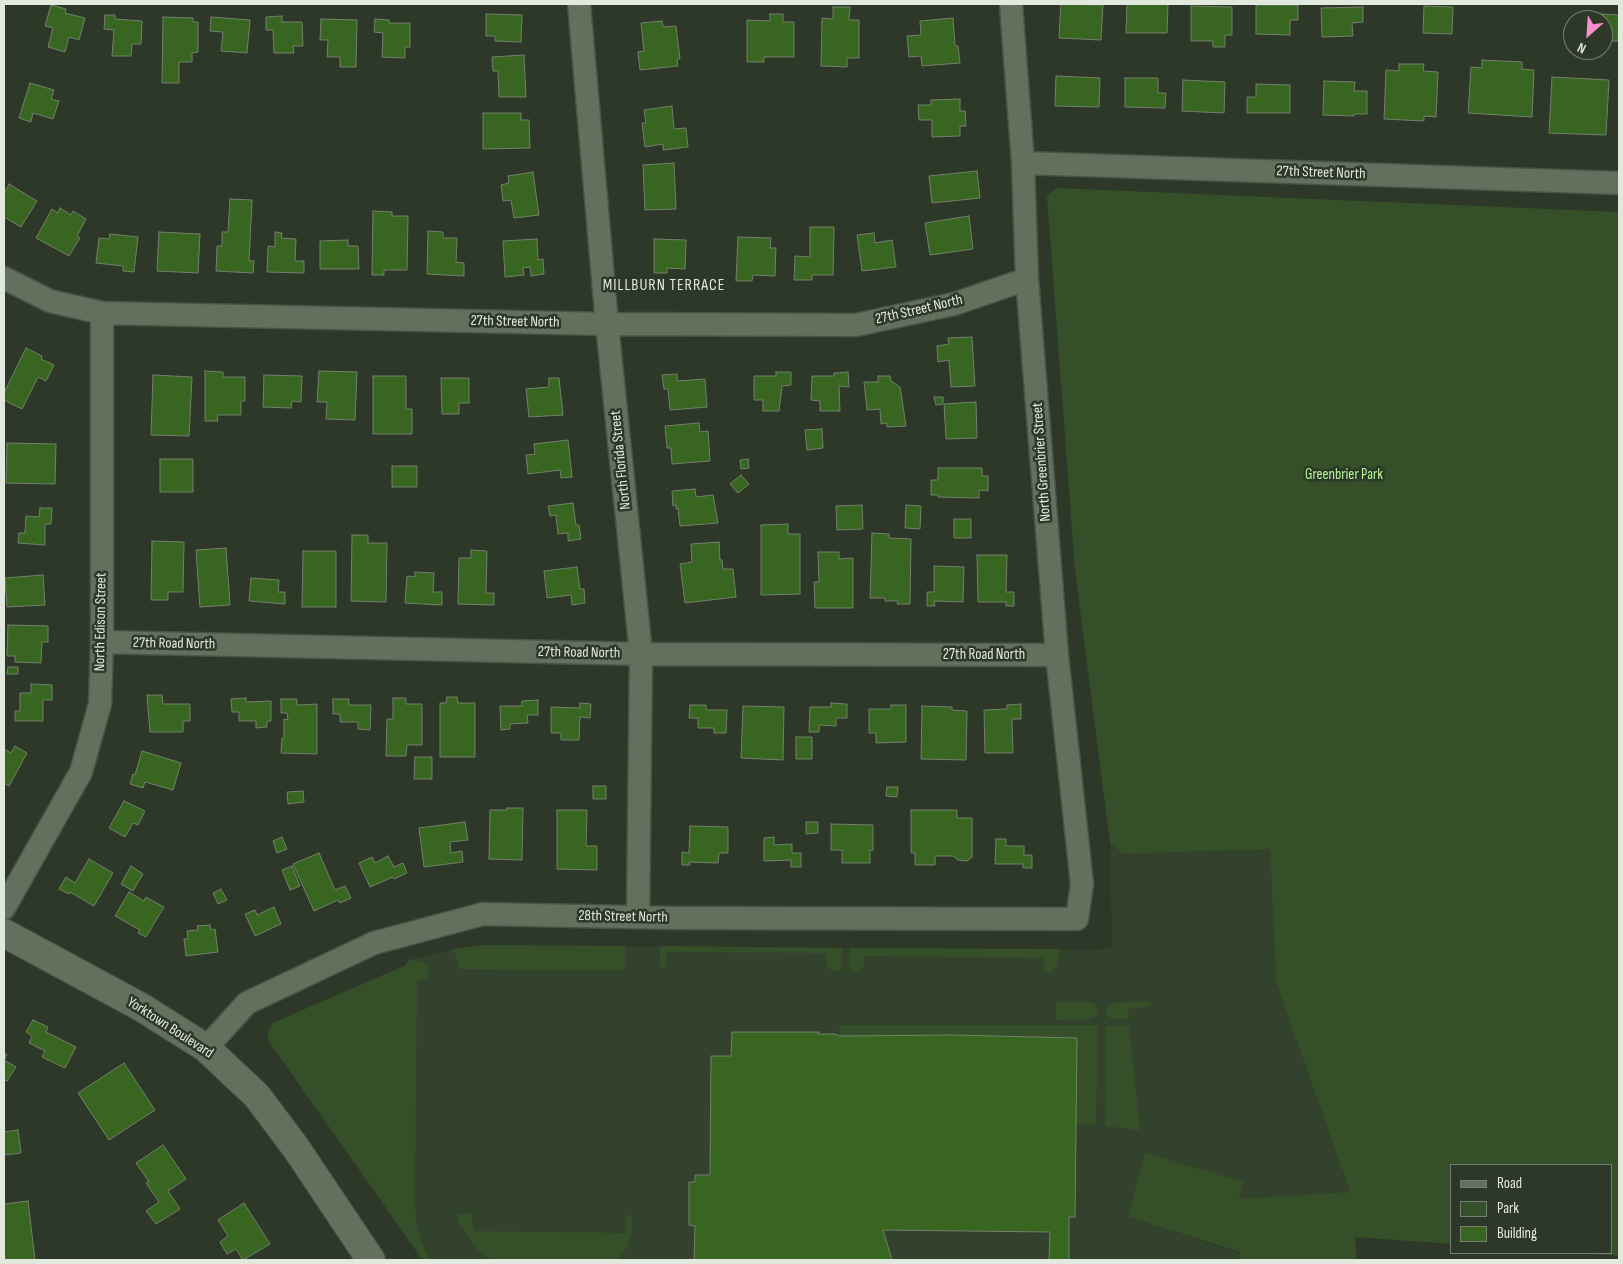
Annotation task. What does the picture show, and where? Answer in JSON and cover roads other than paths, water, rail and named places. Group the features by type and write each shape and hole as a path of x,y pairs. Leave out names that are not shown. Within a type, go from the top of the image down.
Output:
{"street":[{"name":"North Florida Street","path":"579,4 607,324 641,654 638,917"},
{"name":"North Greenbrier Street","path":"1012,4 1023,163 1028,279 1057,655 1082,884 1077,920"},
{"name":"27th Street North","path":"1023,163 1619,183"},
{"name":"27th Street North","path":"4,278 50,302 102,314 607,324 856,325 954,304 1028,279"},
{"name":"North Edison Street","path":"4,908 81,772 100,704 102,642 102,314"},
{"name":"27th Road North","path":"102,642 641,654 1057,655"},
{"name":"28th Street North","path":"206,1048 246,1002 374,943 483,914 1077,920"},
{"name":"Yorktown Boulevard","path":"4,933 142,1007 206,1048 257,1096 296,1148 371,1260"}],"district":[{"name":"MILLBURN TERRACE","path":"664,286"}],"park label":[{"name":"Greenbrier Park","path":"1344,475"}]}
